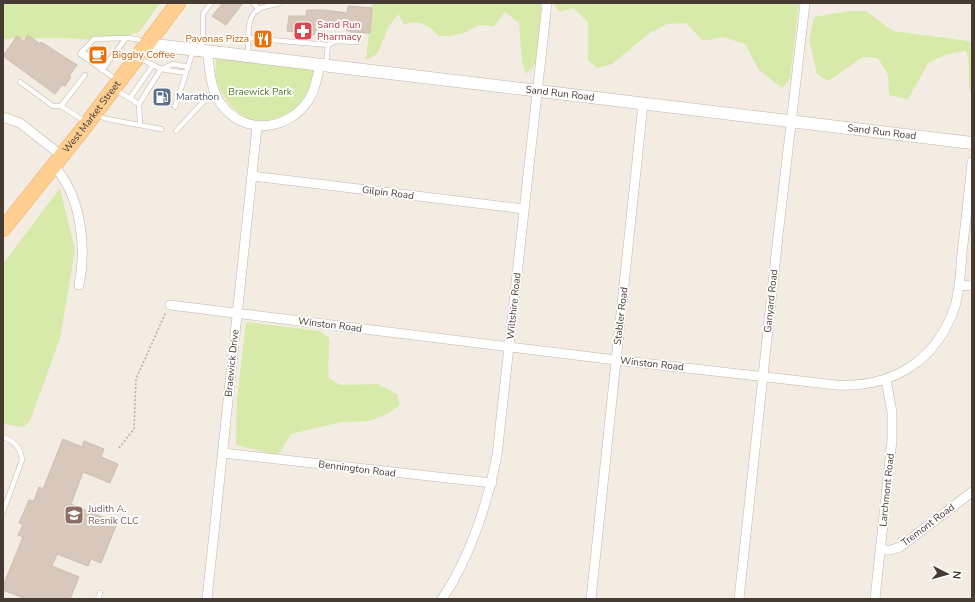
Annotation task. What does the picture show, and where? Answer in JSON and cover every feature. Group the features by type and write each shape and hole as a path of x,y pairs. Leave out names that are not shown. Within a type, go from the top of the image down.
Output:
{"main road":[{"name":"West Market Street","path":"3,229 91,119 178,3"}],"street":[{"name":"Wiltshire Road","path":"442,599 465,557 482,515 492,483 499,442 547,3"},
{"name":"Ganyard Road","path":"739,599 790,122 805,3"},
{"name":"Sand Run Road","path":"147,44 972,143"},
{"path":"200,51 215,93 221,104 235,118 257,127 274,124 290,118 297,112 312,94 323,64"},
{"name":"Stabler Road","path":"591,599 643,104"},
{"path":"3,117 20,123 57,160 67,182 76,210 82,244 79,285"},
{"name":"Braewick Drive","path":"207,599 257,127"},
{"name":"Winston Road","path":"170,305 763,377 850,386 886,380 913,365 931,349 950,317 959,285 972,162"},
{"name":"Gilpin Road","path":"252,176 524,208"},
{"path":"959,285 972,286"},
{"name":"Larchmont Road","path":"874,599 881,550 892,440 892,412 886,380"},
{"name":"Bennington Road","path":"223,453 492,483"},
{"name":"Tremont Road","path":"881,550 891,550 900,546 972,492"}],"lane":[{"path":"175,107 188,67 200,51 204,31 203,14 211,3"},
{"path":"253,3 259,9"},
{"path":"248,56 252,14 259,9 280,3"},
{"path":"104,69 80,54 94,38 137,38 147,44"},
{"path":"104,69 126,38"},
{"path":"249,38 328,46 336,41 357,42"},
{"path":"323,64 328,46"},
{"path":"82,51 97,62 117,85 138,104"},
{"path":"138,57 161,69 186,73"},
{"path":"140,125 138,104 161,69 173,64 188,67"},
{"path":"130,98 153,65"},
{"path":"61,106 85,75"},
{"path":"20,82 53,106 61,106 91,119 107,119 161,129"},
{"path":"176,131 203,102 215,93"},
{"path":"3,437 10,439 16,444 21,451 22,460 3,512"},
{"path":"98,599 100,593"}],"path":[{"path":"119,448 134,429 136,379 164,314 170,305"}],"green space":[{"path":"3,3 160,3 139,32 128,35 116,41 59,38 11,38 3,40"},
{"path":"372,3 541,3 539,44 536,63 526,74 522,62 519,23 505,12 494,26 478,25 464,33 450,36 439,36 431,28 424,24 404,24 398,14 389,26 377,54 366,60"},
{"path":"553,3 799,3 790,79 782,88 759,70 745,44 723,37 703,41 686,23 667,24 651,32 612,64 597,68 588,60 588,22 573,8 560,12"},
{"path":"848,11 866,11 893,31 968,41 972,43 972,95 969,84 968,57 966,51 951,53 929,62 908,99 889,95 888,75 878,58 863,57 828,81 817,74 809,40 814,17"},
{"name":"Braewick Park","path":"216,59 315,70 306,93 296,108 287,114 274,119 264,121 254,120 237,112 224,97 216,78"},
{"path":"60,188 75,250 60,338 30,421 23,427 3,424 3,264"},
{"path":"246,322 320,331 329,338 329,378 340,385 377,384 397,394 400,405 387,414 369,421 341,422 291,434 278,455 236,445 237,399"}],"building":[{"path":"223,3 243,3 226,25 212,16"},
{"path":"348,6 372,8 370,33 351,32 346,30 346,26 319,23 314,35 294,35 294,32 287,31 289,16 306,16 307,10 324,10 347,13"},
{"path":"28,35 40,44 41,42 77,65 69,76 71,77 65,86 62,85 55,94 3,56 17,36 24,41"},
{"name":"Biggby Coffee","path":"94,46 107,57 103,62 89,52"},
{"path":"63,439 82,447 84,441 104,449 101,457 118,464 110,483 83,472 71,504 117,523 101,563 91,559 88,566 57,554 52,566 79,577 70,599 26,599 3,590 3,586 23,537 18,535 23,525 19,523 29,500 34,501 39,487 43,489"}],"place":[{"name":"Sand Run Pharmacy","path":"303,31"},
{"name":"Pavonas Pizza","path":"263,39"},
{"name":"Biggby Coffee","path":"98,55"},
{"name":"Marathon","path":"162,97"},
{"name":"Judith A. Resnik CLC","path":"74,515"}]}
